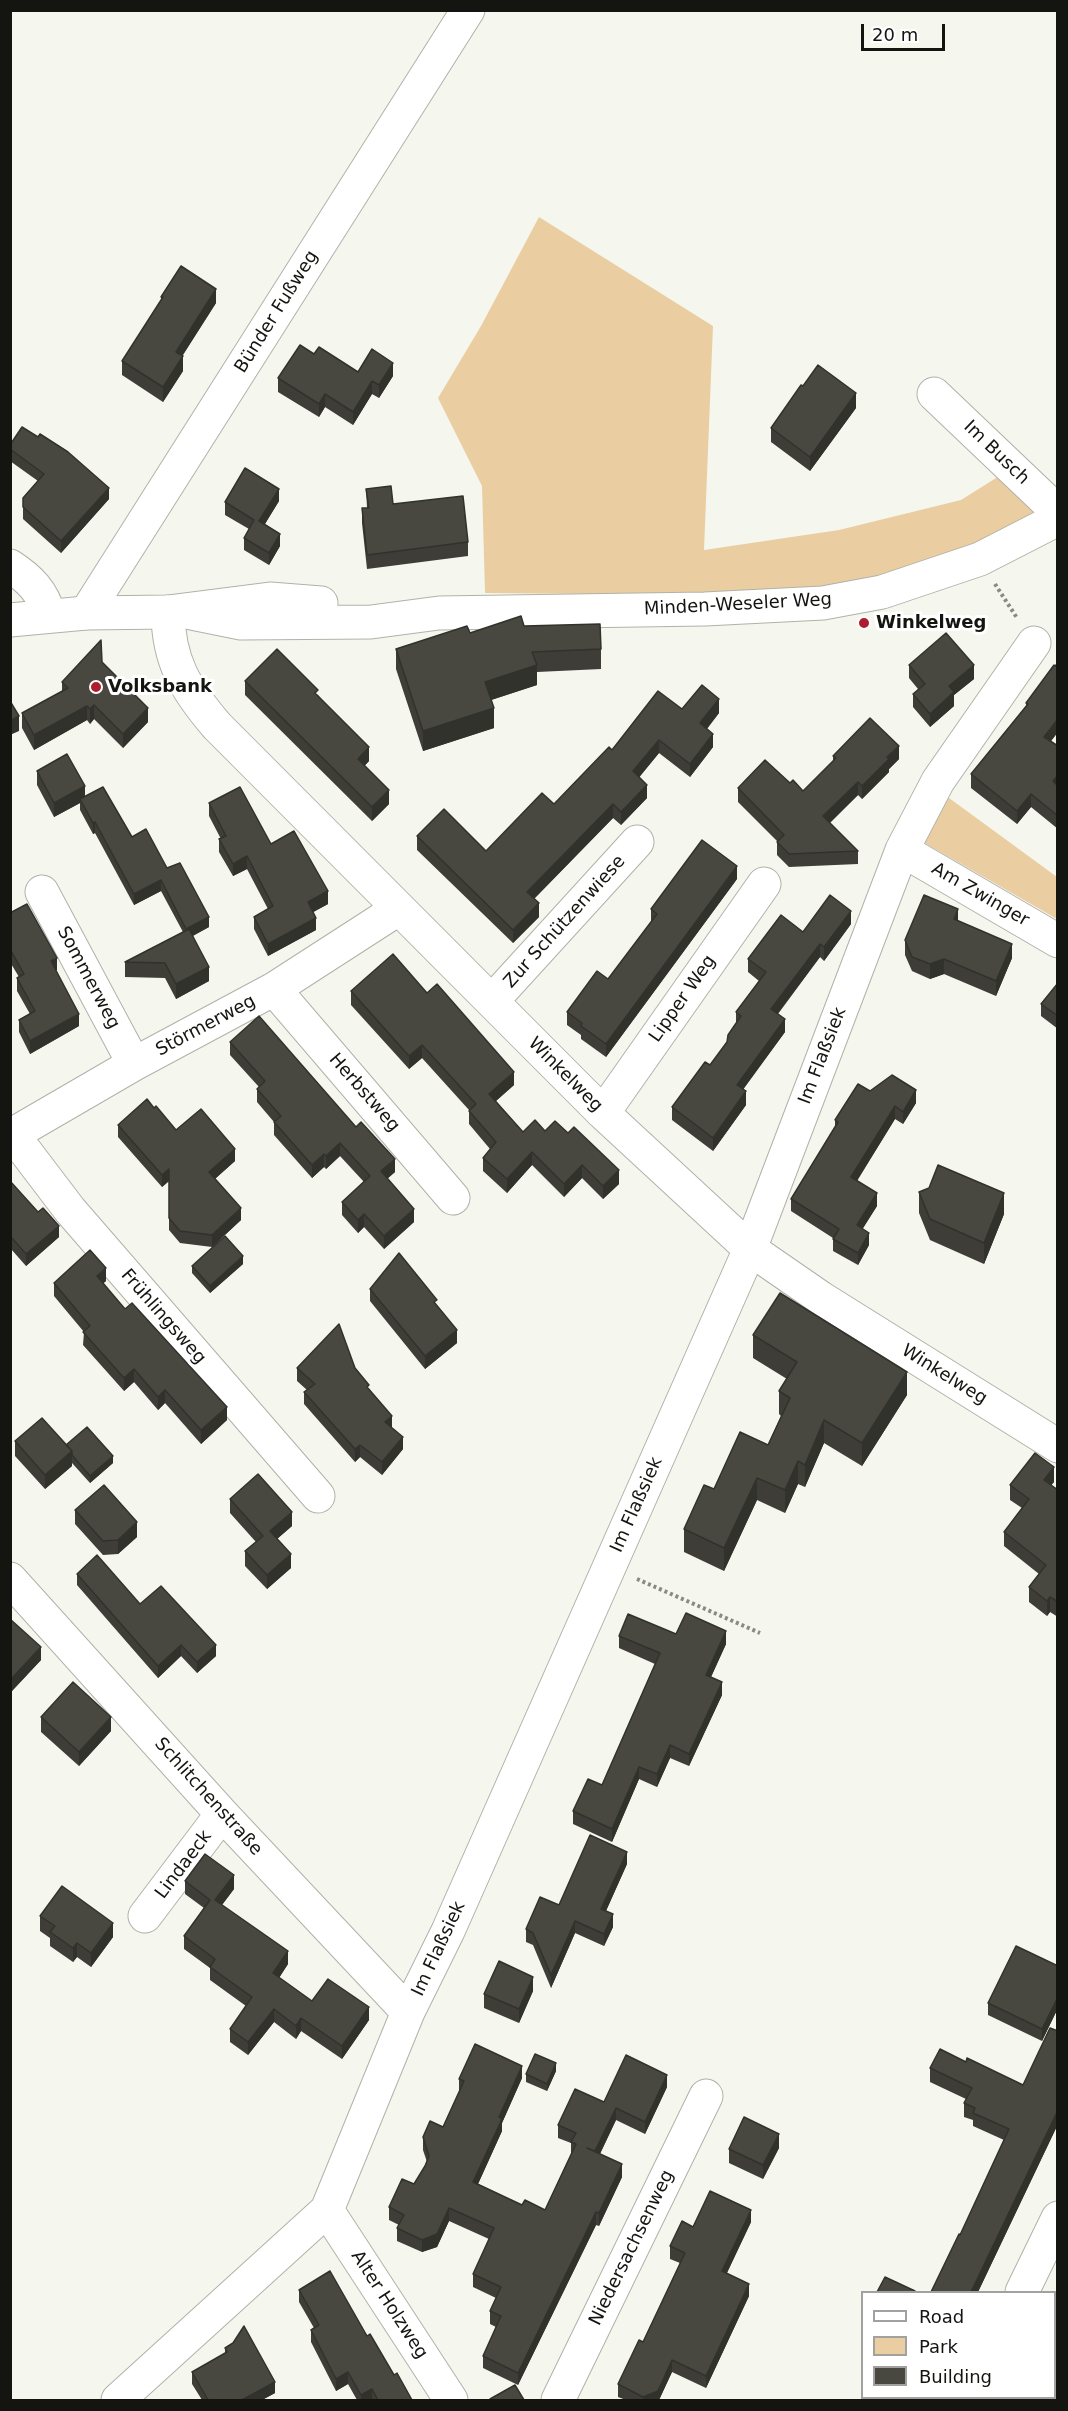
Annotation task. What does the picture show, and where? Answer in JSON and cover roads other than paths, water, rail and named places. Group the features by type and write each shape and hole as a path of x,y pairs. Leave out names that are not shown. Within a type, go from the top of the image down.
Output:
{"street":[{"name":"Bünder Fußweg","path":"86,613 468,10"},
{"name":"Im Busch","path":"934,394 1058,512"},
{"name":"Minden-Weseler Weg","path":"10,620 86,613 175,612 270,599 395,607 439,613 705,609 823,603 882,592 980,559 1058,519"},
{"path":"10,566 34,584 46,603 49,615"},
{"name":"Winkelweg","path":"175,612 173,655 178,671 195,700 217,726 603,1113 750,1250 821,1298 1058,1446"},
{"name":"Im Flaßsiek","path":"118,2400 327,2210 408,2012 448,1930 750,1250 902,850 938,781 1034,644"},
{"name":"Zur Schützenwiese","path":"492,1001 638,842"},
{"name":"Am Zwinger","path":"902,850 1058,941"},
{"name":"Lipper Weg","path":"603,1113 764,884"},
{"name":"Sommerweg","path":"42,892 134,1064"},
{"name":"Störmerweg","path":"12,1136 134,1064 274,989 398,909"},
{"name":"Herbstweg","path":"274,989 453,1198"},
{"name":"Frühlingsweg","path":"12,1136 69,1210 318,1496"},
{"name":"Schlitchenstraße","path":"10,1579 222,1814 408,2012"},
{"name":"Lindaeck","path":"145,1916 222,1814"},
{"name":"Niedersachsenweg","path":"558,2400 706,2096"},
{"name":"Alter Holzweg","path":"327,2210 451,2400"},
{"path":"1022,2291 1058,2218"}],"place":[{"name":"Winkelweg","path":"864,623"},
{"name":"Volksbank","path":"96,687"}]}
